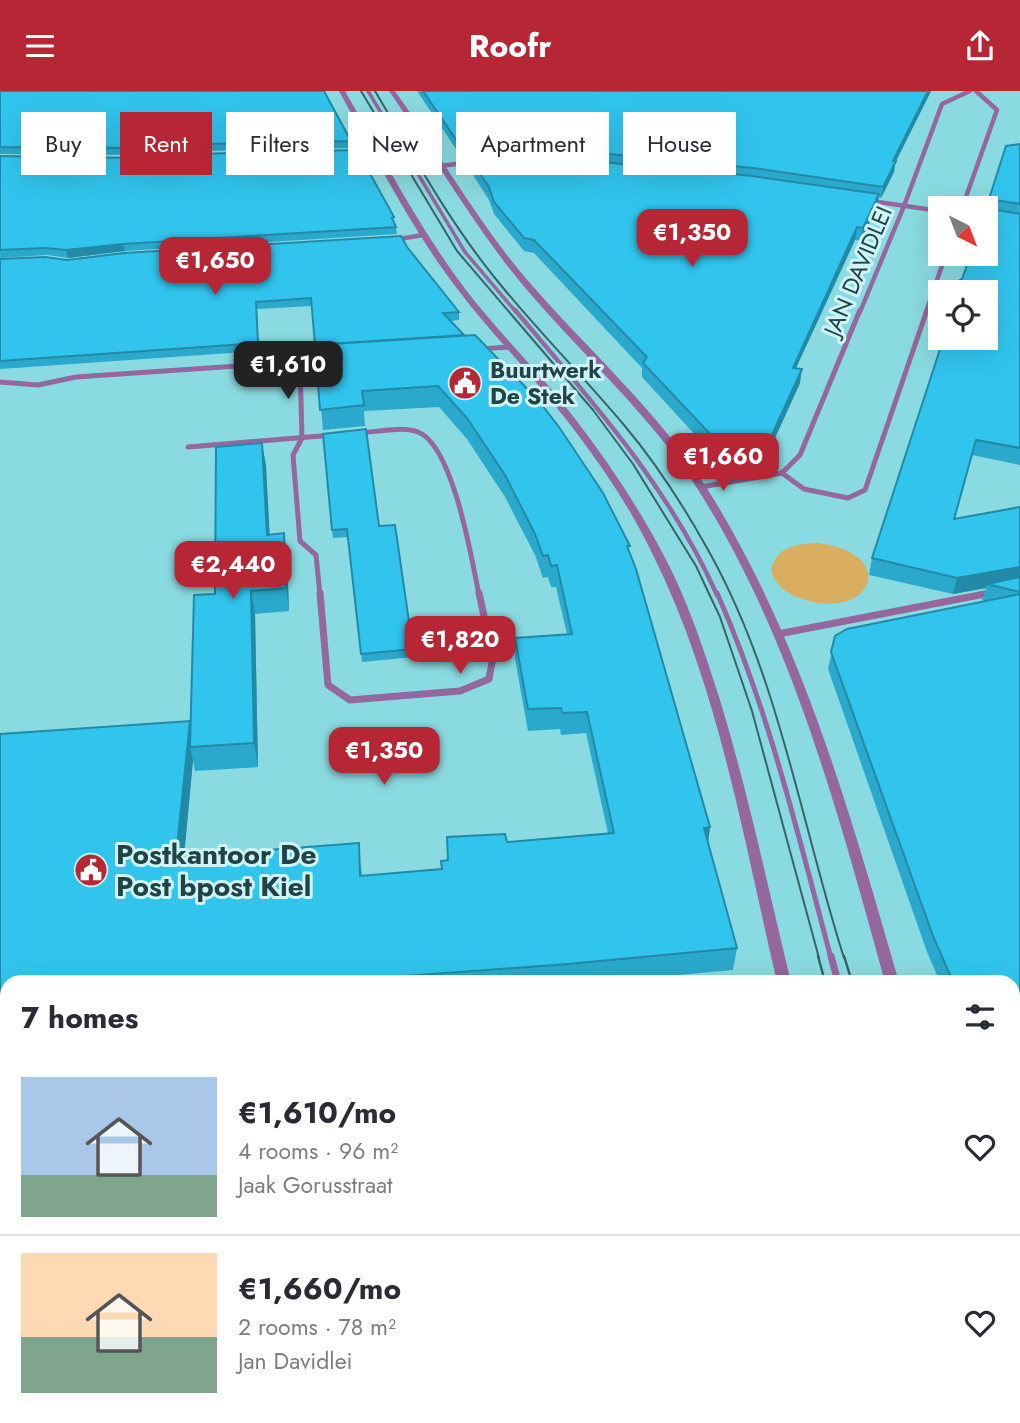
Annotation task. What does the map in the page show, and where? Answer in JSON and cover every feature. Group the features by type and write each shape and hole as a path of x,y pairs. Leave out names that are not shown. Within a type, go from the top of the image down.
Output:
{"street":[{"path":"342,91 353,112"},
{"path":"393,91 406,112"},
{"name":"JAN DAVIDLEI","path":"782,473 800,454 904,206 942,104 970,91"},
{"path":"966,196 997,110 976,91"},
{"path":"344,155 348,155"},
{"path":"442,167 524,280 661,435 701,487 778,634 836,786 890,975"},
{"path":"389,175 424,235 464,293 606,465 651,542 686,616 716,706 782,975"},
{"path":"865,200 928,209"},
{"path":"381,240 424,235"},
{"path":"701,487 782,473 804,489 848,498 865,490 942,266"},
{"path":"473,350 510,347"},
{"path":"0,382 15,387 54,384 76,377 335,359"},
{"path":"188,447 302,438 400,430 418,432 434,443 459,503 493,657 489,679 460,691 350,700 328,685 316,555 300,541 293,455 302,438 300,363"},
{"path":"778,634 993,592"}],"lane":[{"path":"368,91 465,252 615,428 659,488 700,556 740,645 772,743 836,975"}],"shaded area":[{"path":"817,543 843,549 860,559 867,571 867,583 860,594 846,601 826,604 797,597 779,585 771,571 777,557 788,548"}],"building":[{"path":"0,91 324,91 348,135 348,141 334,141 334,112 226,112 226,144 212,144 212,112 120,112 120,148 106,148 106,112 21,112 21,147 0,147"},
{"path":"423,91 928,91 883,187 736,166 736,112 623,112 623,155 609,154 609,112 456,112 456,140 442,119 442,112 437,112"},
{"path":"1020,144 1020,204 998,200 998,196 990,196 1006,146"},
{"path":"348,150 348,175 371,175 394,217 392,218 396,227 66,250 0,250 0,156 21,156 21,175 106,175 106,158 120,158 120,175 212,175 212,154 226,153 226,175 334,175 334,151"},
{"path":"609,163 623,164 623,175 736,175 879,194 863,228 857,227 793,368 802,369 771,437 762,435 738,443 726,443 712,436 643,363 647,357 534,240 524,238 494,202 489,187 481,175 609,175"},
{"path":"998,210 1020,214 1020,448 976,440 954,519 1020,507 1020,567 957,578 872,558 940,350 998,350 998,280 962,279 967,266 998,266"},
{"path":"401,236 459,312 443,313 464,335 315,345 311,298 256,302 258,343 0,361 0,259 45,257 67,260 124,253"},
{"path":"475,335 538,400 559,427 603,493 630,546 627,546 636,569 710,827 704,828 737,948 418,975 0,975 0,734 190,721 176,857 359,843 360,876 442,869 441,861 448,860 447,837 505,834 507,842 614,833 587,712 562,713 561,708 528,709 515,638 572,634 557,565 551,566 548,555 543,556 535,534 505,475 467,418 438,386 362,391 364,405 320,410 315,345"},
{"path":"366,429 379,526 395,525 413,649 361,654 347,529 332,530 323,434"},
{"path":"262,443 267,535 284,533 286,588 251,591 254,743 190,747 194,595 215,594 216,447"},
{"path":"1020,577 1020,592 987,584"},
{"path":"1020,594 1020,975 950,975 933,936 831,652 835,636 847,629"}],"tram line":[{"path":"361,91 457,251 593,410 633,464 696,566 720,617 752,711 819,958"},
{"path":"375,91 432,187 478,256 636,439 707,548 732,596 753,646 786,749 844,958"},
{"path":"818,956 823,975"},
{"path":"844,956 850,975"}],"place":[{"name":"Buurtwerk De Stek","path":"465,383"},
{"name":"Postkantoor De Post bpost Kiel","path":"91,870"}]}
